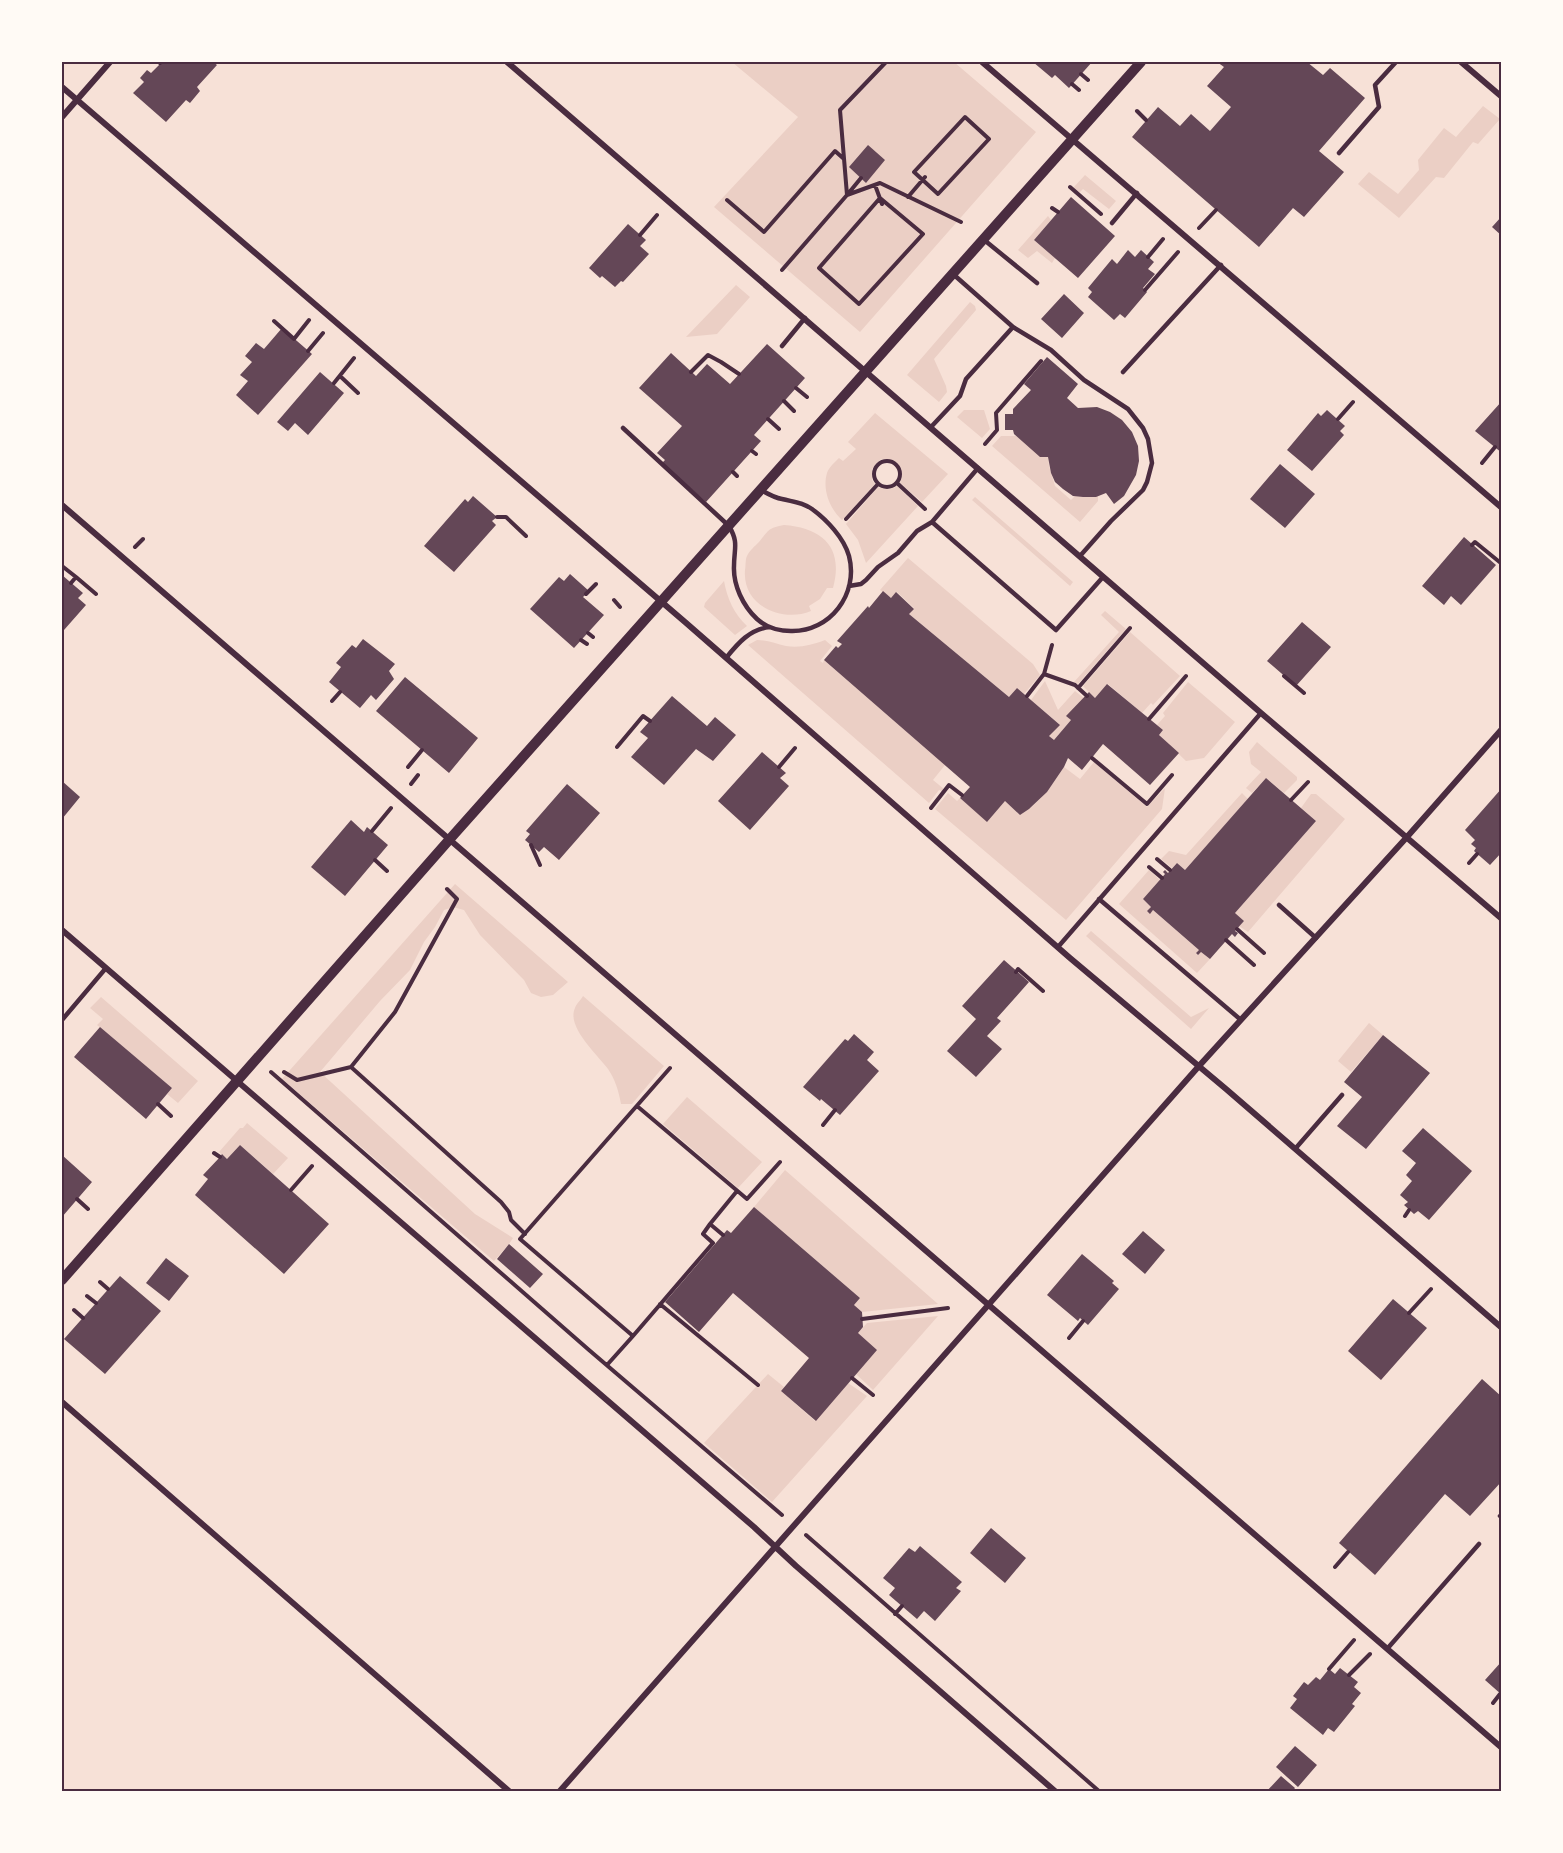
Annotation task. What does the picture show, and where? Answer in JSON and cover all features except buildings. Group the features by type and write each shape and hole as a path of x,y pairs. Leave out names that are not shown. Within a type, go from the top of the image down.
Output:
{"street":[{"path":"62,117 110,62"},
{"path":"507,62 1502,919"},
{"path":"982,62 1502,508"},
{"path":"62,1280 449,840 1141,62"},
{"path":"1461,62 1502,97"},
{"path":"62,87 1502,1328"},
{"path":"62,505 1502,1748"},
{"path":"559,1791 1199,1066 1502,729"},
{"path":"62,930 1056,1791"},
{"path":"62,1402 510,1791"}],"lane":[{"path":"1339,153 1379,107 1375,85 1396,62"},
{"path":"1112,223 1137,193"},
{"path":"984,239 1037,283"},
{"path":"1124,372 1221,266"},
{"path":"952,274 1013,327 1051,350 1084,380 1128,409 1139,422 1148,439 1152,464 1143,490 1080,556"},
{"path":"782,346 805,318"},
{"path":"931,427 960,396 966,379 1013,327"},
{"path":"623,428 729,526 735,537 734,566 737,591 757,619 770,627 783,631 800,631 817,627 837,610 849,586 851,570 849,554 828,523 801,502 782,499 761,490"},
{"path":"849,586 861,584 878,567 898,553 917,531 932,522 978,468"},
{"path":"932,522 1056,630 1103,577"},
{"path":"726,658 748,634 770,627"},
{"path":"1058,947 1261,713"},
{"path":"1099,899 1241,1020"},
{"path":"1278,905 1316,938"},
{"path":"62,1020 106,968"},
{"path":"1295,1149 1342,1095"},
{"path":"1387,1649 1479,1544"}],"path":[{"path":"846,195 840,110 886,62"},
{"path":"1081,74 1088,80"},
{"path":"1072,84 1079,90"},
{"path":"1137,111 1146,120"},
{"path":"965,117 989,139 938,194 924,178 914,172 965,117"},
{"path":"727,200 764,232 834,150 844,159"},
{"path":"782,270 861,178"},
{"path":"908,197 924,178"},
{"path":"846,195 880,183 961,222"},
{"path":"875,185 882,204"},
{"path":"1070,187 1099,213"},
{"path":"880,198 923,234 859,304 819,268 880,198"},
{"path":"1052,207 1058,212"},
{"path":"1145,290 1216,210"},
{"path":"274,321 294,339"},
{"path":"692,372 708,355 739,374"},
{"path":"985,444 997,430 996,414 1036,366"},
{"path":"340,376 358,393"},
{"path":"796,388 807,397"},
{"path":"784,401 795,411"},
{"path":"768,419 779,429"},
{"path":"996,423 1005,423"},
{"path":"1482,464 1494,447"},
{"path":"885,461 894,463 900,475 897,483 890,487 878,484 873,472 878,464 885,461"},
{"path":"733,472 737,476"},
{"path":"897,483 922,506"},
{"path":"844,522 878,484"},
{"path":"496,517 506,517 526,536"},
{"path":"1472,544 1475,542 1502,564"},
{"path":"62,567 96,594"},
{"path":"71,583 76,577"},
{"path":"586,594 596,584"},
{"path":"614,600 620,607"},
{"path":"1078,688 1130,628"},
{"path":"1027,696 1044,674 1056,630"},
{"path":"588,633 593,637"},
{"path":"581,640 587,644"},
{"path":"1044,674 1078,688 1087,696"},
{"path":"1149,719 1186,676"},
{"path":"1284,676 1304,693"},
{"path":"332,701 340,692"},
{"path":"617,747 643,716 650,721"},
{"path":"779,766 795,748"},
{"path":"408,767 422,750"},
{"path":"1092,758 1147,804 1172,775"},
{"path":"1291,800 1308,782"},
{"path":"931,808 949,785 962,795"},
{"path":"531,845 540,865"},
{"path":"1470,863 1477,854"},
{"path":"375,860 387,871"},
{"path":"1158,861 1170,870"},
{"path":"1151,868 1162,878"},
{"path":"284,1072 297,1080 351,1067 395,1012 457,899 447,889"},
{"path":"1237,929 1264,953"},
{"path":"1227,940 1254,964"},
{"path":"1016,972 1018,969 1043,991"},
{"path":"351,1067 501,1202 509,1212 511,1220 525,1234"},
{"path":"633,1336 520,1239 670,1068"},
{"path":"280,1080 772,1507"},
{"path":"158,1104 171,1116"},
{"path":"638,1106 747,1199 780,1162"},
{"path":"824,1125 835,1110"},
{"path":"639,1115 643,1111"},
{"path":"214,1153 220,1157"},
{"path":"608,1365 713,1243 703,1234 738,1190"},
{"path":"77,1199 88,1209"},
{"path":"1405,1216 1409,1210"},
{"path":"710,1224 723,1235"},
{"path":"100,1282 108,1289"},
{"path":"87,1296 96,1303"},
{"path":"660,1304 758,1385"},
{"path":"862,1319 948,1308"},
{"path":"74,1310 83,1318"},
{"path":"1070,1338 1083,1321"},
{"path":"852,1378 873,1395"},
{"path":"818,1545 1100,1791"},
{"path":"1335,1567 1348,1552"},
{"path":"895,1614 902,1606"},
{"path":"1329,1669 1364,1630"},
{"path":"1349,1675 1380,1643"},
{"path":"1492,1703 1500,1694"}],"shaded area":[{"path":"732,62 954,62 1036,132 860,332 714,207 798,117"},
{"path":"1483,106 1500,119 1478,144 1473,142 1444,178 1436,177 1399,218 1358,184 1369,172 1398,194 1419,170 1418,160 1444,128 1456,137"},
{"path":"1085,175 1116,201 1109,209 1083,189 1079,193 1073,188"},
{"path":"1048,216 1051,220 1034,240 1055,258 1052,263 1037,251 1028,258 1018,250"},
{"path":"736,285 750,297 717,334 686,337"},
{"path":"970,302 976,310 934,359 947,392 939,402 907,375"},
{"path":"964,410 984,410 990,429 982,438 957,417"},
{"path":"875,413 948,474 922,502 900,483 901,473 898,465 891,460 881,459 872,469 872,480 875,484 842,520 828,499 827,473 839,458 843,461 856,449 848,442"},
{"path":"1001,436 1016,436 1048,457 1055,486 1071,500 1075,496 1098,496 1098,501 1080,522 992,446"},
{"path":"897,486 918,506 866,563 858,540 846,524 878,487 888,489"},
{"path":"975,497 1073,582 1070,586 972,500"},
{"path":"784,525 810,530 820,536 833,551 835,562 836,574 833,588 827,588 820,599 809,606 811,611 800,614 788,615 766,608 757,602 746,583 746,558 749,552 769,530"},
{"path":"908,558 1033,664 1040,675 1024,694 1017,688 1009,697 909,614 914,608 897,592 891,598 880,590"},
{"path":"724,581 732,605 747,626 735,635 704,607"},
{"path":"1105,611 1126,629 1078,684 1074,682 1119,632 1101,615"},
{"path":"1130,632 1180,676 1153,705 1151,703 1142,713 1108,684 1095,698 1083,686"},
{"path":"757,640 796,647 825,640 832,646 820,661 823,663 824,660 945,765 933,780 944,789 939,790 929,803 748,645"},
{"path":"1045,681 1058,710 1075,691 1084,698 1071,720 1054,740 1049,736 1059,724 1031,700"},
{"path":"1188,682 1235,722 1204,758 1186,761 1159,735 1163,730 1157,725 1165,716 1163,713"},
{"path":"1257,742 1297,777 1297,780 1284,793 1266,778 1252,793 1246,788 1261,772 1251,764 1249,752"},
{"path":"1094,762 1147,807 1165,788 1162,809 1066,920 935,809 948,793 957,801 960,798 987,821 1005,801 1020,815 1040,799 1064,767 1080,779"},
{"path":"1242,793 1248,799 1185,870 1177,863 1172,868 1161,859 1169,851 1186,855"},
{"path":"1311,794 1316,794 1345,819 1248,932 1239,926 1244,921 1235,913 1316,821 1301,808"},
{"path":"1149,870 1160,880 1143,899 1151,907 1147,911 1150,913 1153,910 1199,950 1196,954 1201,952 1210,959 1197,973 1119,904"},
{"path":"455,884 568,982 553,995 541,997 531,993 524,980 480,935 464,910 453,907 444,910 410,970 380,1001 320,1072 475,1214 513,1238 494,1261 282,1079"},
{"path":"1091,931 1191,1017 1209,1008 1191,1029 1086,936"},
{"path":"583,996 664,1066 632,1104 621,1104 610,1073 584,1040 575,1024 573,1016 575,1008"},
{"path":"101,997 198,1081 178,1103 167,1094 172,1088 97,1025 103,1019 90,1008"},
{"path":"1369,1023 1383,1035 1351,1072 1338,1061"},
{"path":"687,1097 762,1162 738,1188 663,1124"},
{"path":"247,1123 288,1158 273,1174 240,1145 227,1159 219,1152"},
{"path":"785,1170 938,1304 862,1312 854,1305 860,1298 754,1207"},
{"path":"938,1316 873,1390 856,1374 858,1333 867,1323"},
{"path":"768,1374 784,1387 781,1391 815,1421 848,1383 867,1396 772,1502 704,1443"}]}
